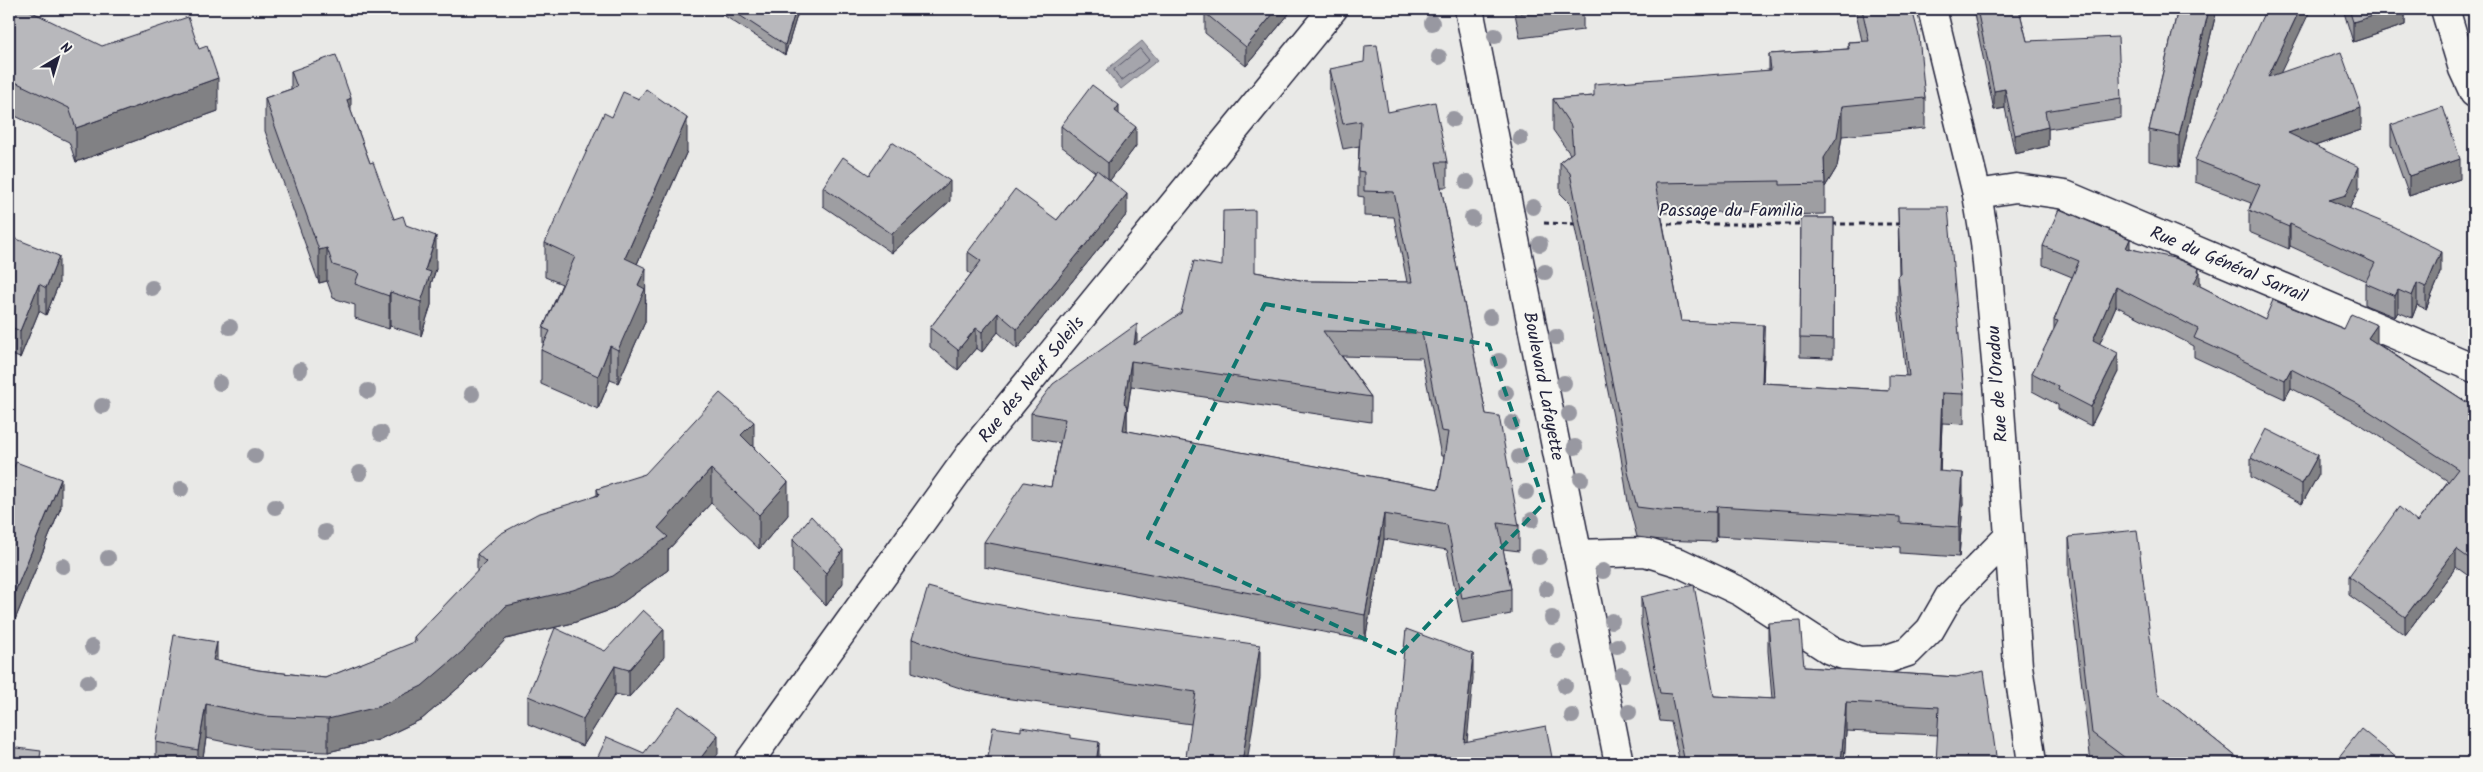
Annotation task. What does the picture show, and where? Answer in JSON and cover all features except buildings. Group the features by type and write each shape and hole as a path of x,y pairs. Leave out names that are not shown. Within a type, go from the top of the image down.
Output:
{"street":[{"name":"Rue des Neuf Soleils","path":"748,763 974,450 1333,9"},
{"name":"Boulevard Lafayette","path":"1469,9 1619,763"},
{"name":"Rue de l'Oradou","path":"1932,9 1976,194 1985,242 1999,394 2018,666 2032,763"},
{"path":"2445,9 2463,68 2474,93"},
{"name":"Rue du Général Sarrail","path":"1976,194 2016,188 2065,195 2474,368"},
{"path":"1577,554 1645,552 1680,563 1742,592 1830,650 1859,661 1884,660 1908,652 1930,630 1949,598 2008,536"}],"path":[{"path":"1551,224 1582,224"},
{"name":"Passage du Familia","path":"1650,224 1804,224"},
{"name":"Passage du Familia","path":"1824,224 1911,224"}],"highlighted area":[{"path":"1265,304 1489,345 1544,503 1399,655 1148,538"}],"water":[{"path":"1142,41 1158,60 1121,89 1106,70"}]}
